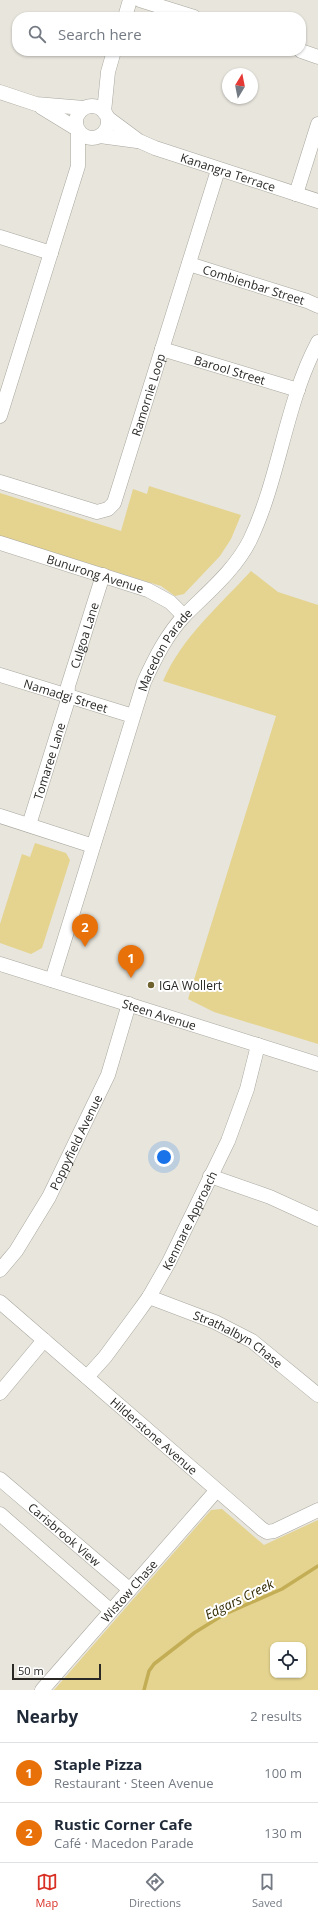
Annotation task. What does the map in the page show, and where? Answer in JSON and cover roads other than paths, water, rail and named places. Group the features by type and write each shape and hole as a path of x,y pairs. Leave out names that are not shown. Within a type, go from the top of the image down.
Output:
{"street":[{"path":"126,12 130,0"},
{"path":"140,0 178,12"},
{"path":"306,52 318,57"},
{"path":"78,166 99,136 106,130 108,72 113,56"},
{"path":"0,416 78,166 78,130 76,117 85,107 108,72"},
{"path":"0,92 36,104 89,138 99,136"},
{"path":"36,104 85,107 96,106 106,115"},
{"name":"Kanangra Terrace","path":"106,115 139,141 161,151 318,201"},
{"path":"296,194 318,124"},
{"name":"Kanangra Terrace","path":"99,136 139,141"},
{"name":"Ramornie Loop","path":"0,482 97,512 108,509 114,503 218,170"},
{"path":"0,237 51,253"},
{"name":"Combienbar Street","path":"189,264 318,306"},
{"name":"Macedon Parade","path":"52,980 144,682 156,657 169,636 184,616 227,574 250,540 261,513 298,390 318,342"},
{"name":"Barool Street","path":"162,349 298,390"},
{"name":"Bunurong Avenue","path":"0,543 103,575 162,596 184,616"},
{"name":"Culgoa Lane","path":"67,696 68,686 103,575"},
{"name":"Namadgi Street","path":"0,675 133,716"},
{"name":"Tomaree Lane","path":"29,825 67,703 67,696"},
{"path":"0,816 94,846"},
{"name":"Steen Avenue","path":"0,964 318,1064"},
{"name":"Poppyfield Avenue","path":"0,1270 16,1251 46,1203 95,1102 110,1069 129,1004"},
{"name":"Kenmare Approach","path":"87,1378 149,1297 169,1262 237,1118 258,1045"},
{"path":"210,1176 270,1197 318,1219"},
{"name":"Strathalbyn Chase","path":"149,1297 215,1322 247,1338 279,1362 318,1395"},
{"name":"Hilderstone Avenue","path":"0,1302 216,1491 267,1532 274,1532 318,1510"},
{"path":"0,1393 44,1340"},
{"name":"Carisbrook View","path":"0,1480 129,1589"},
{"name":"Wistow Chase","path":"42,1690 216,1491"},
{"path":"0,1514 110,1611"}],"waterway":[{"name":"Edgars Creek","path":"144,1690 149,1671 154,1664 194,1633 223,1615 282,1589 318,1566"}],"place":[{"name":"Rustic Corner Cafe","path":"85,947"},
{"name":"Staple Pizza","path":"131,978"},
{"name":"IGA Wollert","path":"151,985"}]}
